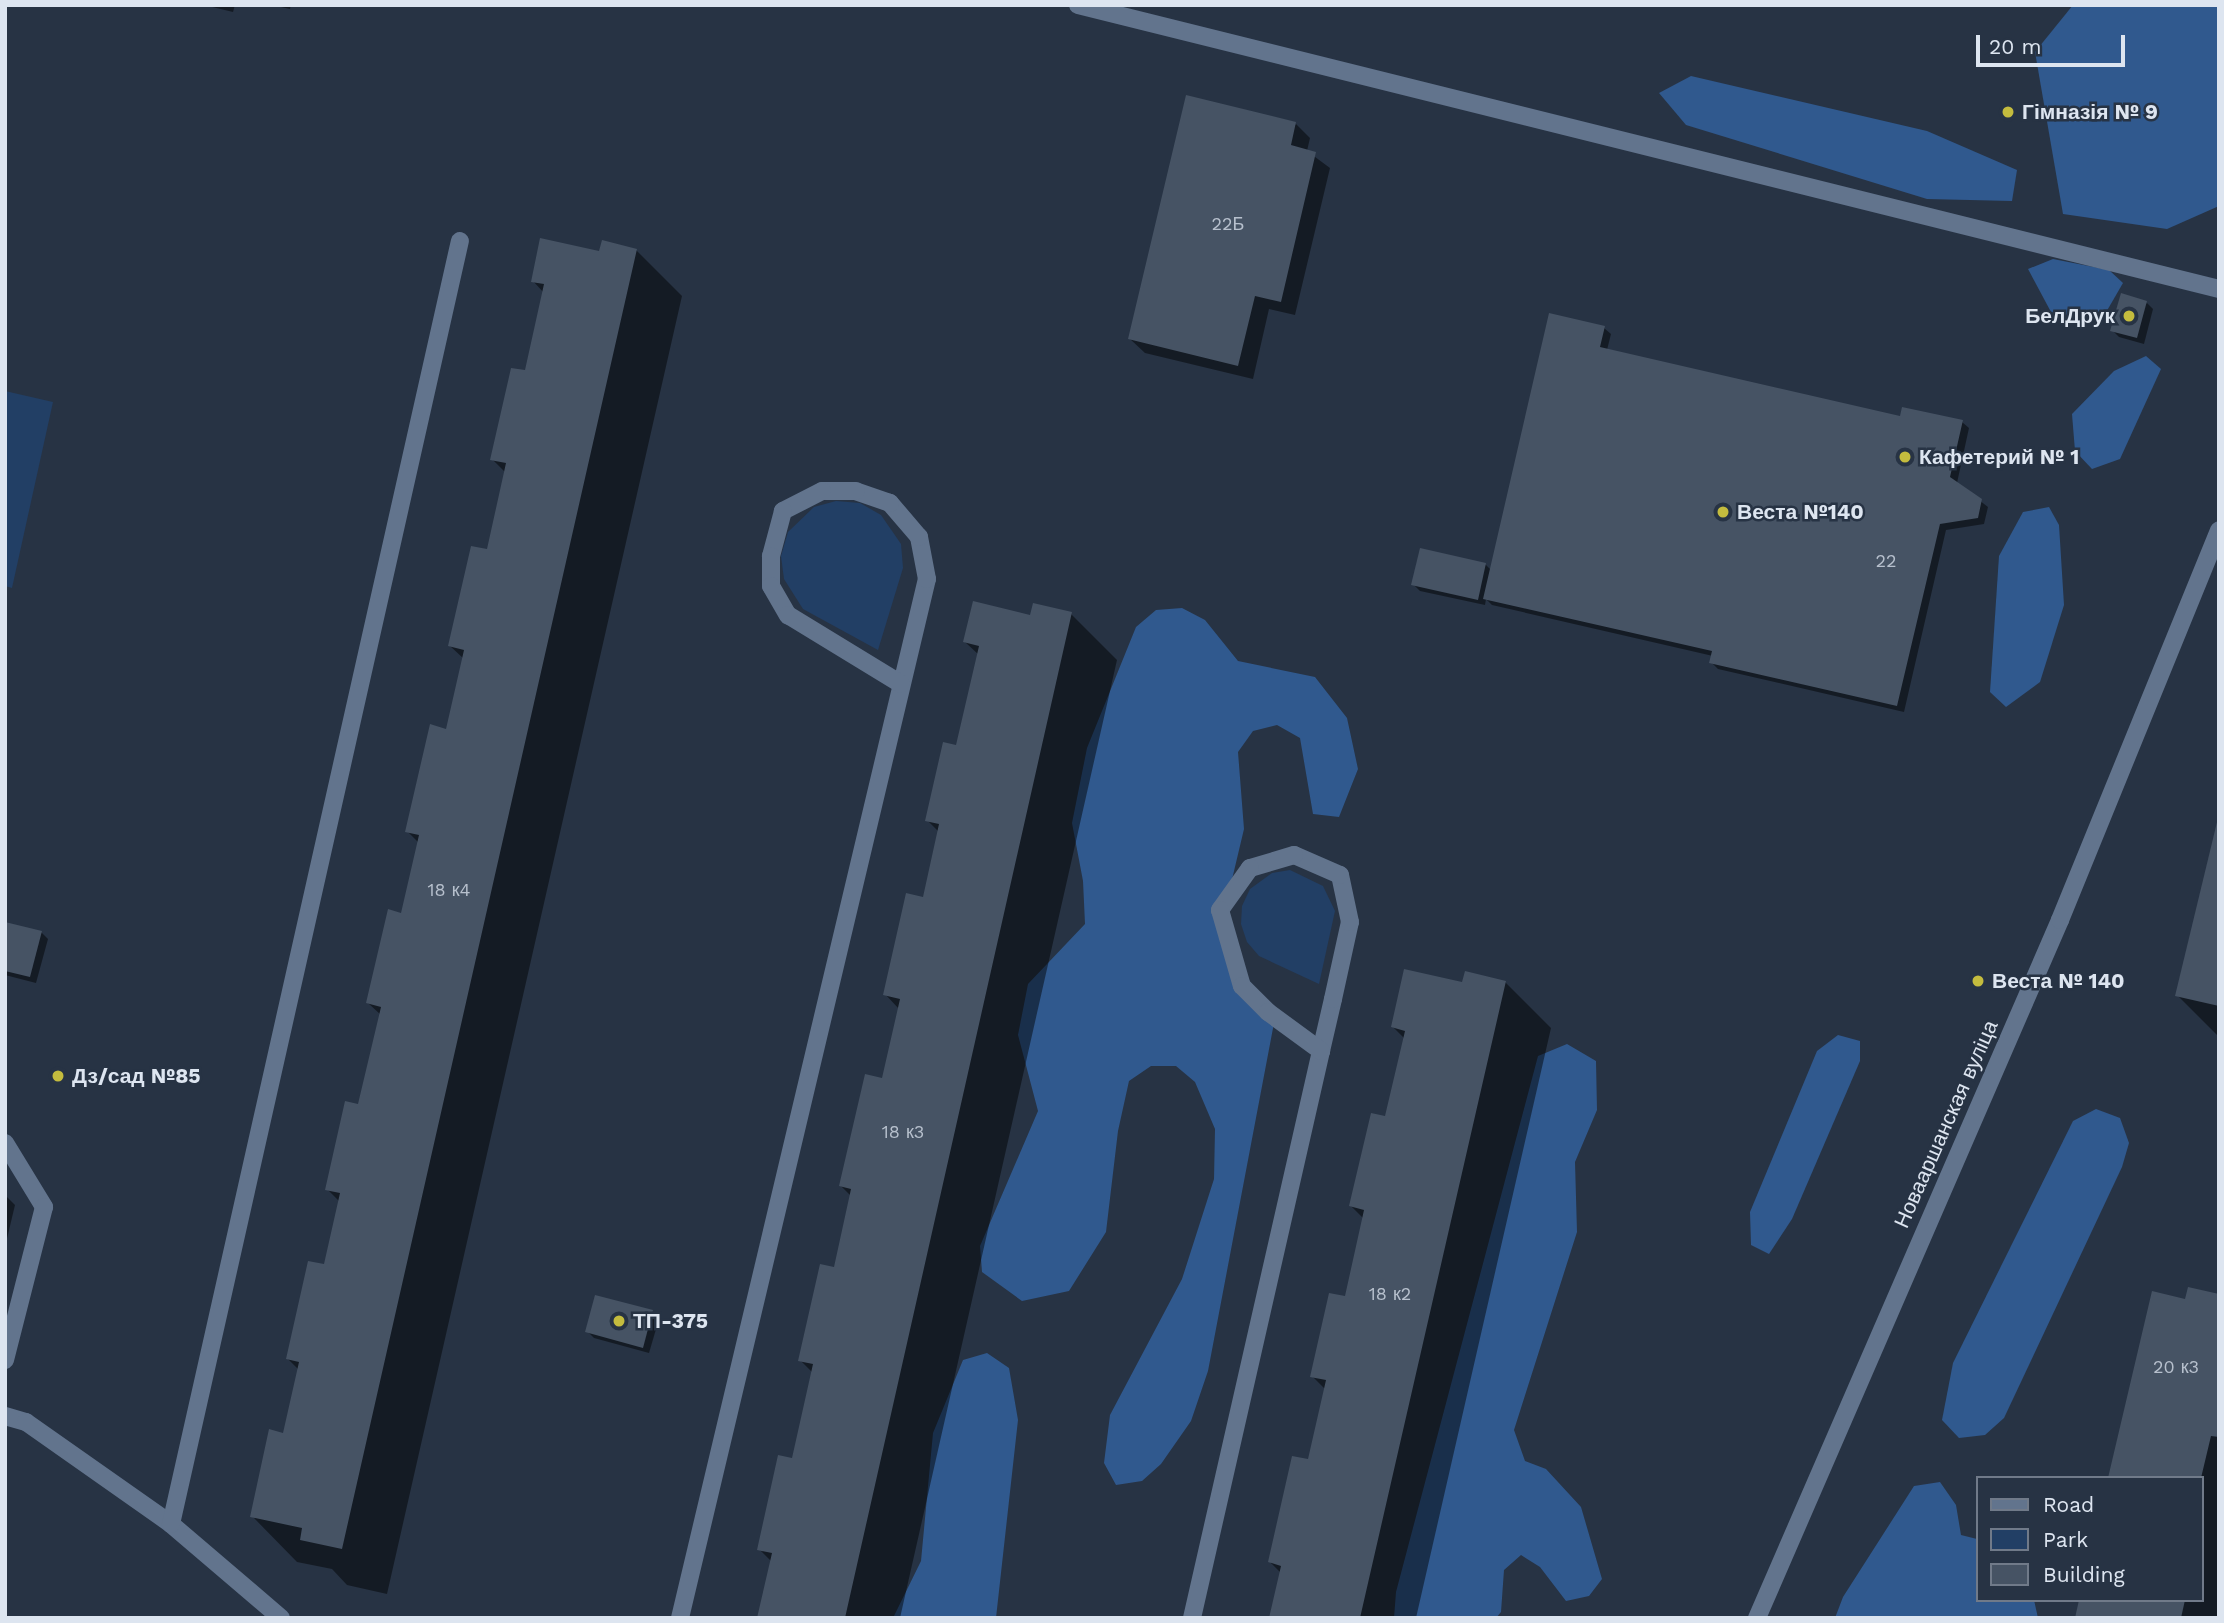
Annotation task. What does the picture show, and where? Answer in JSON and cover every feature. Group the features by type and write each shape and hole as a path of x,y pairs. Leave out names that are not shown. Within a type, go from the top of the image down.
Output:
{"street":[{"path":"1078,5 2219,289"},
{"path":"171,1524 460,241"},
{"path":"680,1618 927,579 919,537 890,503 856,491 822,491 783,512 771,556 771,586 788,615 901,684"},
{"name":"Новааршанская вуліца","path":"1757,1618 2060,920 2219,530"},
{"path":"1192,1618 1321,1051 1350,922 1340,875 1294,855 1250,868 1220,910 1242,986 1268,1012 1321,1051"},
{"path":"5,1143 44,1207 5,1360"},
{"path":"5,1416 26,1422 171,1524 281,1618"}],"green space":[{"path":"5,391 53,402 12,588 5,586"},
{"path":"836,501 860,503 881,515 901,544 903,568 878,650 803,609 784,579 781,556 788,532 814,507"},
{"path":"1290,870 1323,886 1335,911 1319,984 1259,956 1247,942 1241,924 1242,906 1250,889 1272,873"}],"shaded area":[{"path":"2073,5 2219,5 2219,206 2167,229 2063,214 2035,52"},
{"path":"1691,76 1927,131 2017,170 2012,201 1927,199 1686,125 1659,93"},
{"path":"2053,259 2109,270 2123,283 2101,321 2051,312 2028,269"},
{"path":"2146,356 2161,369 2120,459 2092,469 2075,451 2072,414 2114,371"},
{"path":"2049,507 2059,525 2064,605 2040,682 2006,707 1990,692 1999,556 2023,512"},
{"path":"1182,608 1205,620 1238,661 1315,677 1347,718 1358,769 1339,817 1313,814 1300,738 1277,725 1253,731 1238,752 1244,829 1220,930 1274,1023 1208,1371 1191,1421 1161,1464 1142,1481 1116,1485 1104,1463 1110,1415 1182,1279 1214,1179 1215,1129 1195,1082 1176,1066 1151,1066 1129,1081 1118,1131 1106,1232 1069,1291 1022,1301 982,1272 980,1246 1038,1111 1018,1035 1028,984 1085,924 1083,881 1072,823 1087,748 1136,627 1156,610"},
{"path":"1838,1035 1860,1041 1860,1061 1792,1219 1769,1254 1751,1245 1750,1212 1817,1051"},
{"path":"1567,1044 1596,1061 1597,1110 1575,1162 1577,1232 1514,1430 1525,1461 1546,1469 1581,1507 1602,1579 1589,1596 1566,1601 1540,1567 1521,1555 1504,1570 1501,1612 1496,1618 1394,1618 1396,1592 1538,1056"},
{"path":"2096,1109 2120,1118 2129,1143 2122,1167 2004,1418 1985,1435 1959,1438 1942,1420 1953,1363 2073,1121"},
{"path":"987,1353 1009,1368 1018,1420 996,1618 893,1618 921,1561 933,1433 963,1360"},
{"path":"1940,1482 1956,1505 1961,1535 1976,1539 1976,1602 2034,1602 2038,1618 1835,1618 1843,1597 1914,1486"}],"building":[{"path":"1186,95 1296,122 1291,145 1316,152 1281,302 1255,296 1238,366 1128,339"},
{"path":"540,238 599,251 602,240 637,249 342,1549 300,1540 302,1528 250,1517 269,1429 283,1433 299,1362 286,1359 308,1261 324,1264 340,1193 325,1190 345,1101 358,1104 381,1007 366,1003 388,909 401,913 419,835 405,832 430,724 446,729 464,650 448,646 471,546 487,549 506,463 490,460 511,368 525,370 544,284 531,282"},
{"name":"БелДрук","path":"2121,293 2147,301 2137,338 2110,331"},
{"name":"Веста №140","path":"1549,313 1605,326 1600,347 1900,416 1902,407 1963,420 1950,477 1982,499 1978,518 1940,524 1897,706 1709,663 1712,651 1483,599"},
{"path":"1420,548 1486,563 1478,600 1411,585"},
{"path":"973,601 1030,615 1033,603 1072,612 845,1618 757,1618 772,1553 757,1550 778,1455 792,1458 813,1364 798,1361 820,1264 834,1267 851,1189 839,1186 865,1074 882,1078 900,999 883,995 906,893 923,897 939,824 925,821 943,742 956,745 979,646 963,642"},
{"path":"2219,818 2219,1006 2175,996"},
{"path":"5,922 42,931 30,977 5,971"},
{"path":"1404,969 1462,982 1465,971 1506,981 1360,1618 1269,1618 1281,1566 1268,1562 1292,1456 1308,1459 1326,1380 1310,1377 1329,1293 1345,1296 1364,1210 1349,1206 1371,1113 1385,1116 1405,1031 1391,1027"},
{"path":"2188,1287 2219,1294 2219,1437 2211,1436 2201,1476 2108,1476 2152,1291 2185,1299"},
{"name":"ТП-375","path":"595,1295 653,1310 643,1348 585,1332"},
{"path":"2079,1602 2185,1602 2181,1618 2075,1618"}],"place":[{"name":"Гімназія № 9","path":"2008,112"},
{"name":"БелДрук","path":"2129,316"},
{"name":"Кафетерий № 1","path":"1905,457"},
{"name":"Веста №140","path":"1723,512"},
{"name":"Веста № 140","path":"1978,981"},
{"name":"Дз/сад №85","path":"58,1076"},
{"name":"ТП-375","path":"619,1321"}]}
